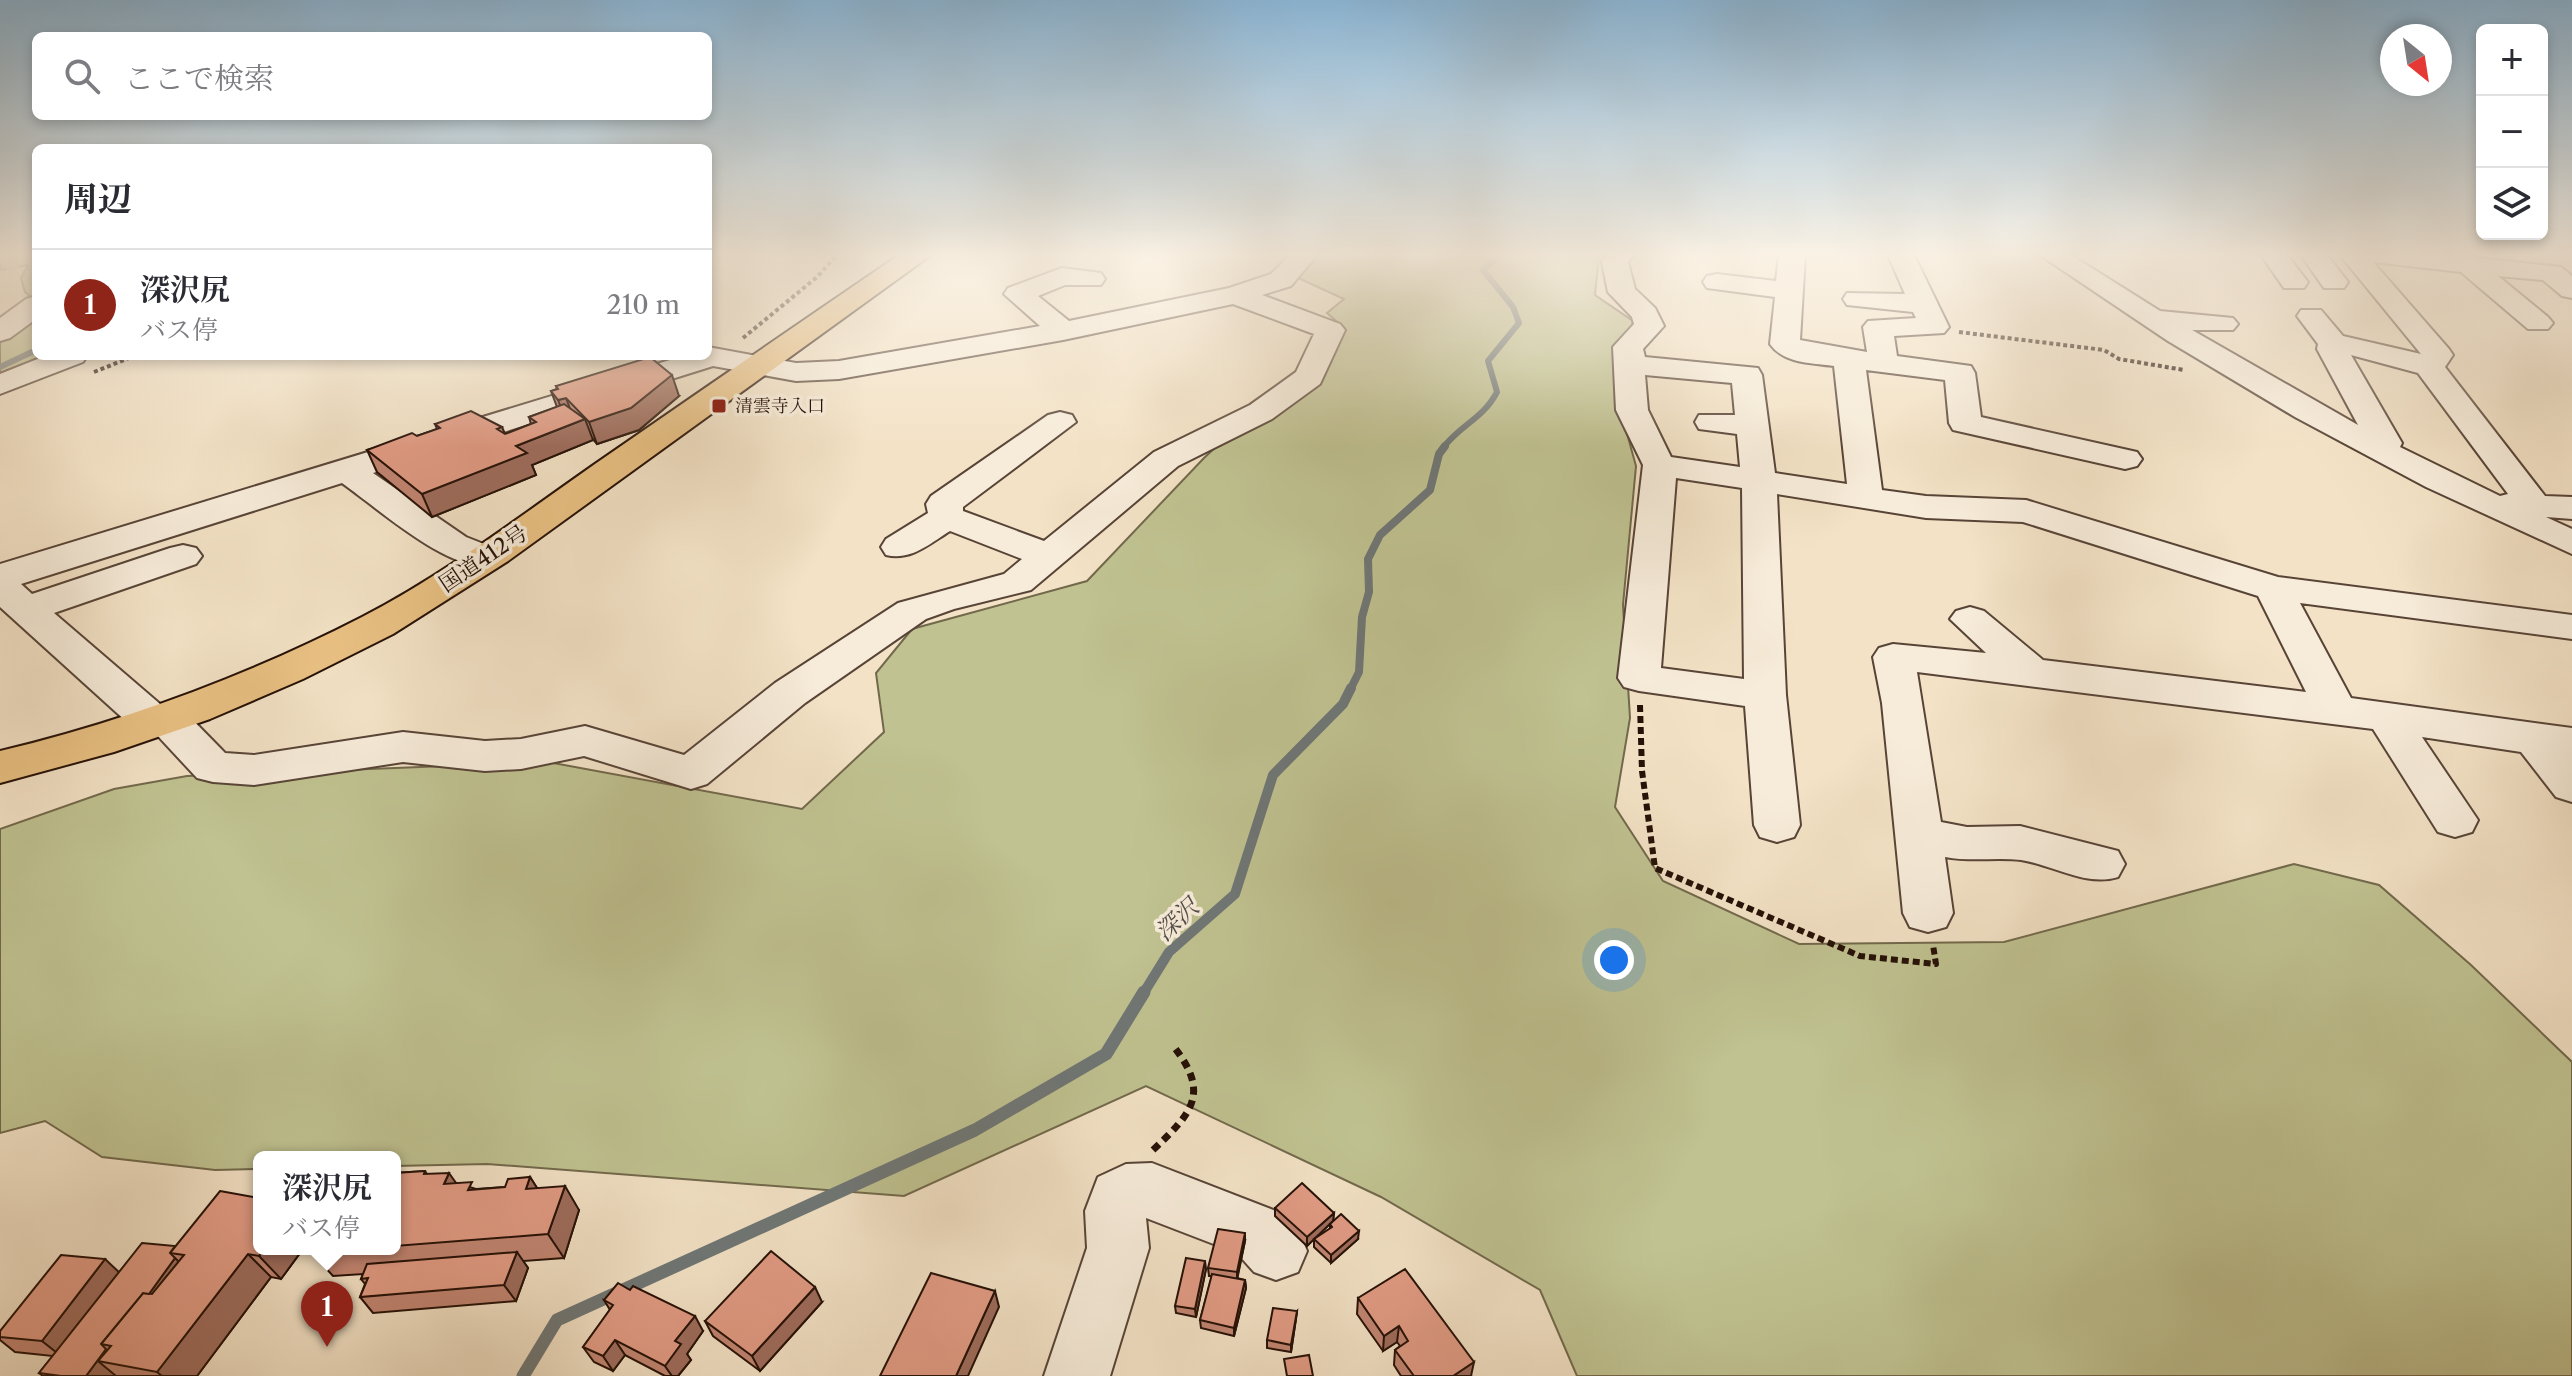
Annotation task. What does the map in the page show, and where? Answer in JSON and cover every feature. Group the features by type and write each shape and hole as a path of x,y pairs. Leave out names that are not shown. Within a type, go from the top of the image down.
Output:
{"highway":[{"name":"国道412号","path":"0,767 159,720 310,660 381,623 486,558 825,319"}],"street":[{"path":"0,332 17,319"},
{"path":"1044,319 1063,331"},
{"path":"1088,354 1135,330 1172,319"},
{"path":"8,585 213,767 254,770 403,747 485,756 521,754 585,741 691,773 790,693 912,611 941,600 1017,582 1166,459 1261,412 1309,377 1330,330 1301,319"},
{"path":"1647,319 1649,326 1628,347 1632,365 1628,393 1639,433 1660,465 1639,678 1765,695"},
{"path":"1787,319 1785,344 1798,352 1960,373 1964,430 2072,434 2125,459"},
{"path":"1883,362 1878,327 1910,319"},
{"path":"2150,319 2381,450 2486,505 2572,543"},
{"path":"2153,319 2223,324"},
{"path":"2314,319 2333,343 2332,349 2385,443 2381,450"},
{"path":"2408,319 2438,355 2429,367"},
{"path":"2533,319 2538,323"},
{"path":"712,357 796,372 839,370 1063,331 1160,324"},
{"path":"2333,343 2384,343 2429,367 2534,505"},
{"path":"0,385 62,360"},
{"path":"8,585 346,470 701,360"},
{"path":"1849,360 1866,499"},
{"path":"1632,365 1747,375 1759,482 1765,695 1777,825"},
{"path":"947,517 944,504 1028,455 1060,422"},
{"path":"1711,422 1752,426"},
{"path":"1660,465 1926,507 2026,511 2273,588 2572,627"},
{"path":"346,470 453,545 486,558"},
{"path":"2486,505 2572,508"},
{"path":"947,517 1049,556"},
{"path":"899,547 947,517"},
{"path":"8,585 183,556"},
{"path":"2273,588 2336,709"},
{"path":"1970,619 2030,670"},
{"path":"1930,922 1919,835 1915,704 1893,657 2030,670 2336,709 2554,742 2572,786"},
{"path":"2388,719 2455,820"},
{"path":"1919,835 1967,844 2020,843 2101,864"},
{"path":"1077,1376 1118,1248 1115,1211 1119,1197 1126,1191 1152,1190 1259,1233 1276,1251"}],"path":[{"path":"712,356 767,319"},
{"path":"1944,319 2104,350 2119,359 2166,369 2232,374 2240,371"},
{"path":"1639,678 1642,771 1655,868 1860,956 1936,964 1930,922"},
{"path":"1126,1191 1128,1173 1185,1120 1194,1105 1196,1077 1174,1047"}],"green space":[{"path":"11,319 32,319 32,360 43,360 0,375 0,330"},
{"path":"1334,319 1633,321 1616,394 1636,466 1623,605 1630,718 1615,807 1663,881 1799,944 2004,942 2294,864 2379,885 2471,965 2572,1062 2572,1376 1577,1376 1540,1290 1381,1197 1146,1086 904,1196 487,1164 401,1166 401,1151 253,1151 253,1169 215,1170 102,1157 45,1121 0,1133 0,829 114,789 187,776 548,762 802,809 884,732 876,673 912,629 1087,581 1204,458 1344,328"}],"building":[{"path":"640,360 654,360 672,375 631,408 589,422 566,398 558,400 551,391 558,389 556,386"},
{"path":"564,404 585,419 516,446 527,453 422,494 367,450 412,433 417,436 440,428 435,424 471,411 502,427 497,429 505,434 536,422 529,417"},
{"path":"401,1173 449,1173 444,1184 472,1182 468,1190 505,1187 508,1179 530,1177 526,1189 565,1186 548,1234 401,1246"},
{"path":"1302,1183 1334,1213 1307,1237 1275,1208"},
{"path":"220,1191 253,1197 253,1255 248,1254 157,1372 98,1361 111,1346 101,1344 143,1293 152,1294 184,1255 170,1253"},
{"path":"1341,1214 1359,1231 1331,1255 1314,1239 1332,1227 1330,1224"},
{"path":"1218,1229 1245,1233 1237,1272 1208,1268"},
{"path":"142,1243 175,1246 170,1253 175,1258 149,1294 143,1293 101,1344 106,1349 86,1376 39,1373"},
{"path":"771,1251 815,1287 752,1356 705,1321"},
{"path":"517,1252 504,1285 360,1297 368,1278 361,1279 367,1264"},
{"path":"61,1255 105,1259 42,1341 0,1337 0,1331"},
{"path":"1186,1258 1205,1261 1195,1309 1175,1306"},
{"path":"1405,1269 1474,1362 1453,1376 1414,1376 1395,1350 1408,1341 1399,1326 1384,1336 1358,1298"},
{"path":"931,1273 995,1291 956,1376 880,1376"},
{"path":"1212,1274 1245,1280 1234,1328 1200,1320"},
{"path":"618,1283 630,1290 633,1286 695,1316 675,1341 681,1344 665,1366 615,1340 603,1356 583,1347 613,1305 604,1300"},
{"path":"1273,1308 1297,1311 1291,1345 1267,1340"},
{"path":"1309,1355 1313,1376 1287,1376 1284,1359"}],"waterway":[{"name":"深沢","path":"1443,448 1485,409 1497,392 1488,361 1519,323 1518,319"},
{"path":"0,367 32,352"},
{"name":"深沢","path":"1143,994 1169,952 1235,894 1273,775 1343,704 1359,672 1362,617 1369,592 1368,559 1380,535 1430,490 1439,454 1445,446"},
{"name":"深沢","path":"523,1376 557,1320 975,1130 1106,1054 1144,992"}],"place":[{"name":"清雲寺入口","path":"719,406"},
{"name":"深沢尻","path":"327,1347"}]}
